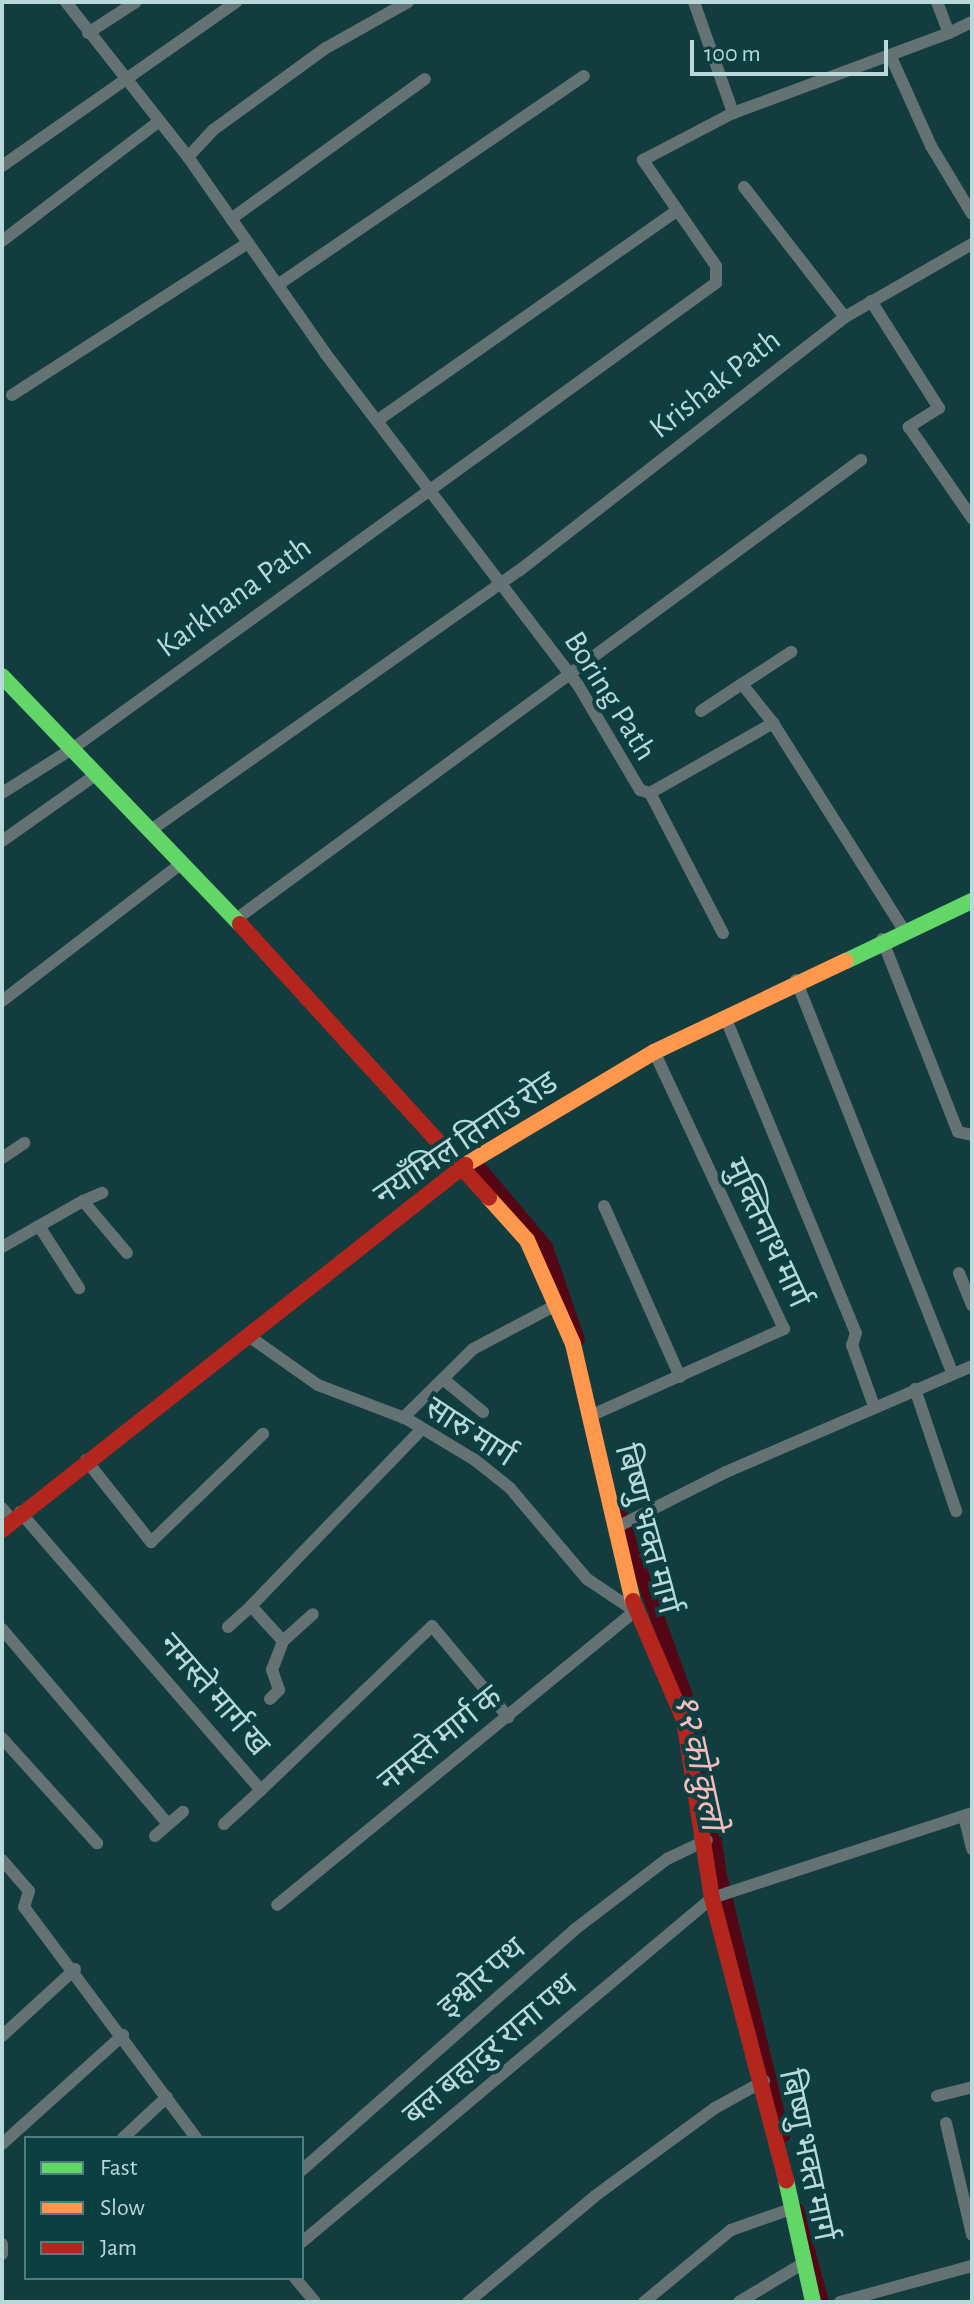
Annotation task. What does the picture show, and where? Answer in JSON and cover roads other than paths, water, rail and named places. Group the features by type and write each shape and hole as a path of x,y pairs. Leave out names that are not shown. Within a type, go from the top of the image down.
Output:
{"street":[{"name":"Boring Path","path":"66,2 157,123 188,157 427,489 573,678 628,775 650,793 773,723"},
{"path":"88,33 136,2"},
{"path":"2,166 236,2"},
{"path":"188,157 213,130 326,48 408,2"},
{"path":"694,2 733,113"},
{"path":"937,2 949,33"},
{"path":"378,420 676,211 643,160 733,113 891,57 972,22"},
{"path":"891,57 931,146 972,214"},
{"path":"279,284 584,76"},
{"path":"231,219 425,79"},
{"path":"2,241 157,123"},
{"path":"744,187 845,317"},
{"name":"Karkhana Path","path":"2,793 72,749 427,489 716,283 716,266 676,211"},
{"path":"12,395 248,243"},
{"name":"Krishak Path","path":"151,830 501,582 845,317 972,244"},
{"path":"871,301 939,408 909,427 972,518"},
{"path":"235,920 573,678 861,460"},
{"path":"701,711 791,652"},
{"name":"बिष्णु भक्त मार्ग","path":"2,676 183,862 527,1240 556,1305 595,1414 620,1525 635,1611 684,1720 707,1840 712,1898 764,2081 788,2210 813,2302"},
{"path":"742,684 773,723 903,929"},
{"path":"2,841 97,774"},
{"path":"650,793 723,933"},
{"path":"2,1001 183,862"},
{"name":"नयाँमिल तिनाउ रोड","path":"9,1518 462,1167 654,1052 903,929 972,901"},
{"path":"882,939 958,1132 972,1135"},
{"path":"796,980 953,1374"},
{"path":"725,1017 856,1333 852,1345 874,1406"},
{"name":"मुक्तिनाथ मार्ग","path":"595,1414 784,1329 654,1052"},
{"path":"2,1158 24,1143"},
{"path":"2,1247 102,1193"},
{"path":"83,1201 127,1253"},
{"path":"604,1206 680,1377"},
{"path":"39,1226 79,1288"},
{"path":"959,1273 972,1306"},
{"path":"403,1418 473,1349 556,1305"},
{"name":"सारु मार्ग","path":"247,1335 318,1385 403,1418 510,1488 559,1553 635,1611"},
{"path":"620,1525 874,1406 972,1366"},
{"path":"443,1379 483,1412"},
{"path":"915,1389 956,1511"},
{"path":"228,1627 422,1429"},
{"path":"86,1460 151,1542 263,1434"},
{"name":"नमस्ते मार्ग ख","path":"9,1518 261,1790 432,1626 508,1717"},
{"path":"251,1606 283,1641"},
{"name":"नमस्ते मार्ग क","path":"277,1905 635,1611"},
{"path":"270,1699 279,1690 272,1670 283,1641 313,1614"},
{"path":"2,1629 168,1824"},
{"path":"2,1738 97,1843"},
{"path":"224,1824 261,1790"},
{"path":"155,1836 183,1812"},
{"path":"712,1898 968,1814 972,1849"},
{"name":"इश्वोर पथ","path":"304,2168 574,1930 667,1859 707,1840"},
{"path":"2,1860 29,1891 24,1907 75,1969 195,2136"},
{"name":"बल बहादुर राना पथ","path":"304,2240 712,1898"},
{"path":"2,2036 75,1969"},
{"path":"2,2144 123,2035"},
{"path":"468,2302 595,2196 715,2108 764,2081"},
{"path":"937,2096 972,2087"},
{"path":"125,2136 167,2097"},
{"path":"946,2123 972,2235"},
{"path":"644,2302 731,2230 788,2210"},
{"path":"2,2244 2,2254"},
{"path":"739,2302 802,2264"},
{"path":"840,2302 972,2266"},
{"path":"296,2280 311,2301"}],"waterway":[{"name":"१२ को कुलो","path":"473,1160 546,1247 578,1340"},
{"name":"१२ को कुलो","path":"619,1512 698,1729 720,1876 783,2135"},
{"name":"१२ को कुलो","path":"797,2210 822,2302"}]}
